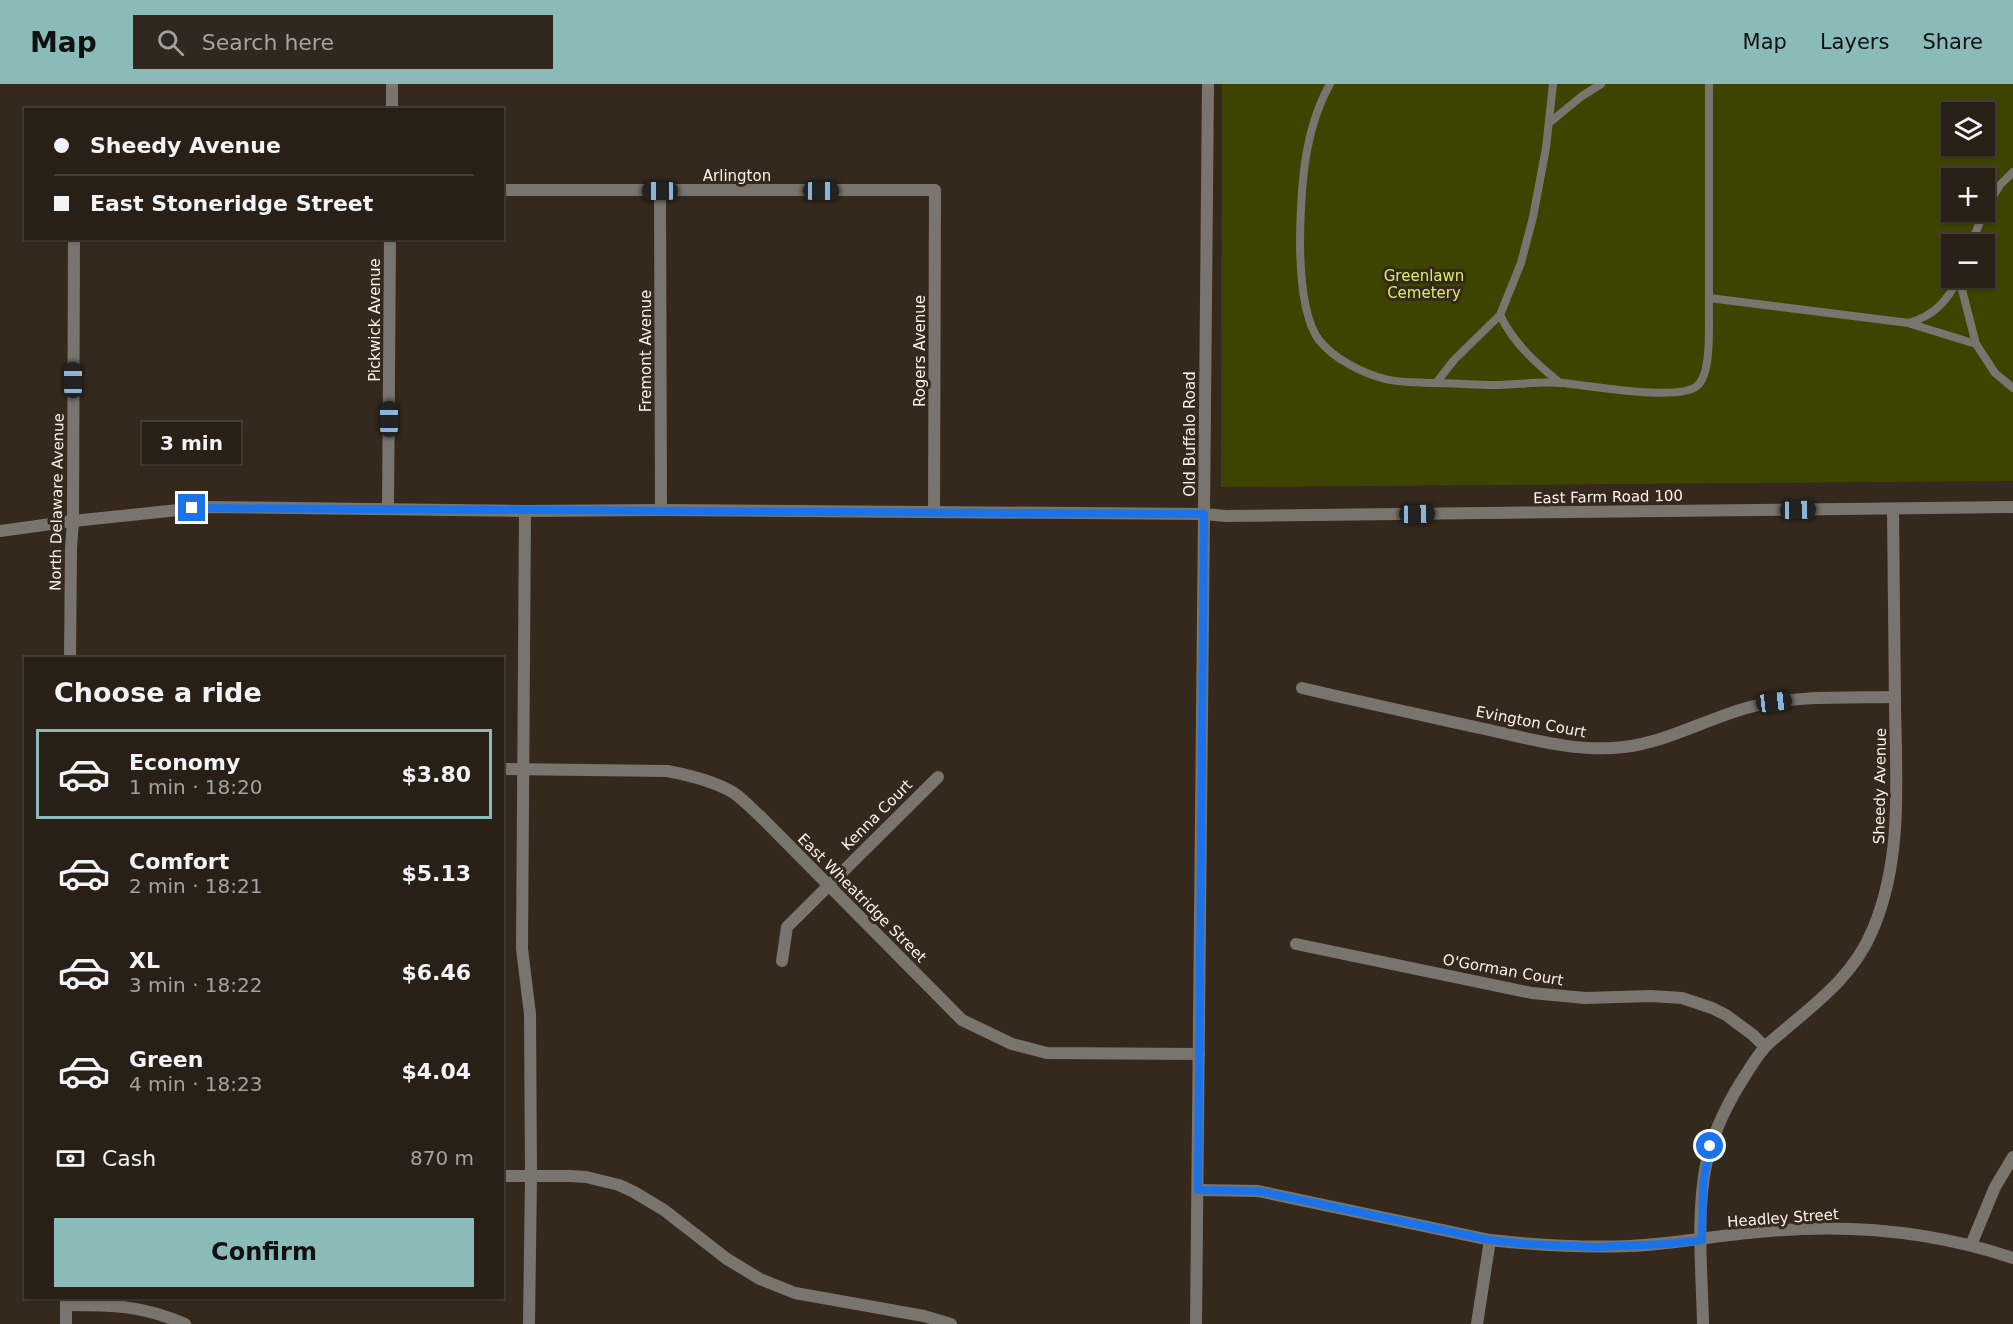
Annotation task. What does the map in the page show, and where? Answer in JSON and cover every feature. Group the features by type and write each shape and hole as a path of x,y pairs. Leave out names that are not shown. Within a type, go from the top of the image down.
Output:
{"street":[{"path":"392,84 392,108"},
{"name":"Old Buffalo Road","path":"1196,1324 1208,84"},
{"name":"Arlington","path":"504,190 935,190"},
{"name":"Rogers Avenue","path":"934,512 935,190"},
{"name":"Fremont Avenue","path":"660,191 661,510"},
{"name":"North Delaware Avenue","path":"70,657 74,240"},
{"name":"Pickwick Avenue","path":"388,509 390,240"},
{"name":"East Farm Road 100","path":"0,531 207,507 1204,514 1226,516 2013,507"},
{"name":"Sheedy Avenue","path":"1703,1324 1703,1184 1710,1146 1724,1112 1765,1047 1836,986 1857,960 1873,929 1887,889 1895,846 1896,802 1893,509"},
{"path":"525,511 522,949 530,1014 529,1324"},
{"name":"Evington Court","path":"1302,688 1532,739 1590,748 1641,744 1732,712 1774,702 1795,699 1895,697"},
{"name":"East Wheatridge Street","path":"504,770 667,771 701,779 734,794 762,818 962,1020 1012,1044 1047,1053 1199,1054"},
{"name":"Kenna Court","path":"782,961 787,927 938,777"},
{"name":"O'Gorman Court","path":"1296,944 1532,993 1585,998 1651,996 1682,998 1726,1015 1765,1047"},
{"path":"1971,1245 1995,1187 2013,1156"},
{"path":"504,1176 586,1178 619,1185 664,1210 727,1259 760,1279 795,1293 924,1316 951,1324"},
{"name":"Headley Street","path":"1198,1190 1258,1191 1490,1240 1548,1245 1596,1247 1643,1245 1769,1231 1836,1228 1904,1233 1971,1245 2013,1258"},
{"path":"1477,1324 1490,1240"},
{"path":"66,1324 66,1301 134,1307 185,1324"}],"lane":[{"path":"1330,84 1321,100 1310,130 1300,217 1300,262 1306,309 1319,339 1337,357 1358,369 1386,380 1493,385 1560,383 1617,390 1664,392 1687,392 1697,386 1705,375 1708,298 1709,84"},
{"path":"1436,383 1454,360 1500,315 1521,263 1546,148 1553,84"},
{"path":"1549,123 1582,96 1601,84"},
{"path":"1995,193 2013,172"},
{"path":"1909,323 1936,311 1949,298 1954,288"},
{"path":"1962,288 1976,344 1995,373 2013,388"},
{"path":"1708,298 1909,323 1976,344"},
{"path":"1500,315 1507,330 1529,357 1560,383"}],"green space":[{"name":"Greenlawn Cemetery","path":"1222,84 2013,84 2013,481 1221,487"}],"route":[{"path":"192,508 1204,514 1198,1190 1258,1191 1490,1240 1596,1247 1666,1244 1702,1240 1703,1184 1710,1146"}]}
